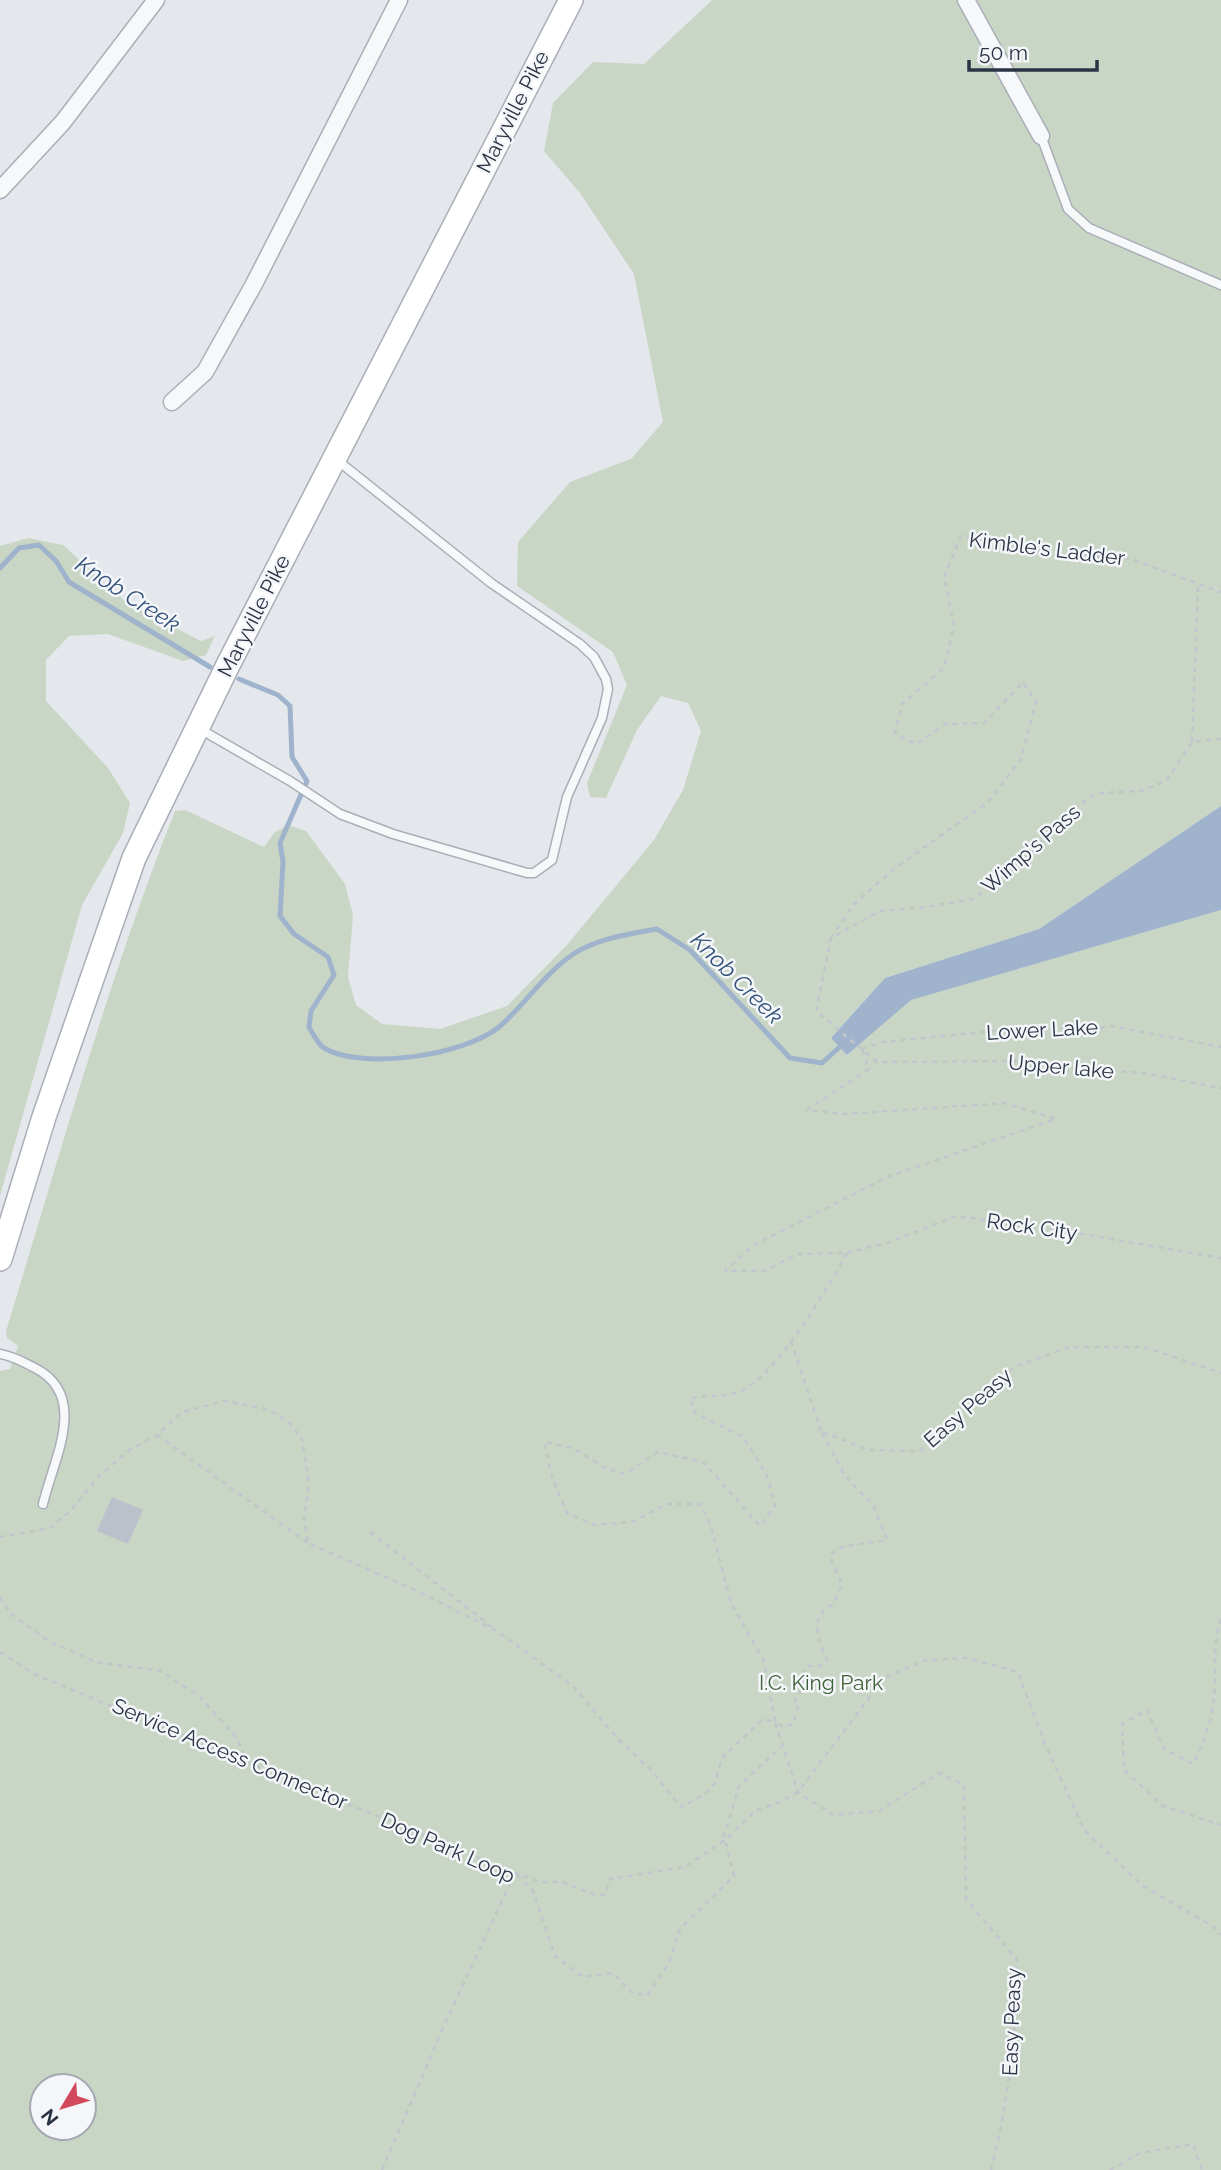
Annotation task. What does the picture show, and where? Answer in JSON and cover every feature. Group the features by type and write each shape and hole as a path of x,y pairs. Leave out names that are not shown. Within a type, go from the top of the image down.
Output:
{"main road":[{"name":"Maryville Pike","path":"0,1259 44,1117 134,858 198,727 570,0"}],"street":[{"path":"0,190 63,122 156,0"},
{"path":"172,402 205,372 254,284 399,0"},
{"path":"966,0 1041,135"}],"lane":[{"path":"1041,135 1068,209 1089,228 1221,285"},
{"path":"198,727 340,814 393,834 534,873 552,860 567,797 602,718 608,689 600,666 580,643 491,583 335,458"},
{"path":"0,1354 11,1355 43,1372 56,1385 64,1401 64,1434 43,1504"}],"path":[{"name":"Kimble's Ladder","path":"831,938 853,905 894,869 988,802 1021,759 1036,702 1023,682 984,723 946,724 916,744 895,734 902,704 944,668 954,625 944,577 961,536 1002,539 1050,554 1128,558 1221,592"},
{"path":"1199,584 1192,743 1221,739"},
{"name":"Wimp's Pass","path":"831,938 880,911 973,899 1023,861 1069,812 1097,793 1141,791 1166,781 1192,743"},
{"path":"831,938 816,1011 862,1049 869,1069 807,1110 846,1114 1004,1103 1056,1119 887,1177 752,1246 725,1271 764,1271 798,1254 847,1254"},
{"name":"Lower Lake","path":"862,1049 883,1042 1023,1028 1096,1029 1112,1026 1221,1047"},
{"name":"Upper lake","path":"862,1049 877,1062 1033,1060 1071,1068 1144,1073 1221,1088"},
{"name":"Rock City","path":"847,1254 890,1242 956,1216 1071,1232 1221,1258"},
{"path":"798,1791 781,1747 764,1661 732,1603 711,1526 700,1504 667,1504 632,1522 594,1525 566,1513 552,1477 544,1442 573,1448 605,1468 625,1474 658,1452 704,1462 760,1526 775,1506 767,1475 743,1437 695,1413 690,1398 740,1392 762,1376 791,1341 847,1254"},
{"path":"370,1532 573,1687 617,1738 650,1769 681,1807 699,1799 715,1783 722,1758 751,1727 763,1719 783,1727 793,1724 798,1707 794,1703 803,1685 802,1676 808,1667 820,1666 827,1660 817,1638 816,1624 826,1608 834,1604 842,1584 832,1563 831,1554 844,1546 887,1540 873,1505 845,1476 821,1431 791,1341"},
{"name":"Easy Peasy","path":"821,1431 868,1450 920,1451 1014,1367 1070,1347 1144,1348 1221,1373"},
{"path":"0,1537 50,1528 70,1511 100,1475 131,1449 157,1435 182,1412 224,1401 268,1409 288,1421 302,1439 309,1484 304,1519 308,1543"},
{"path":"157,1435 308,1543 415,1590 497,1631"},
{"path":"0,1597 11,1614 50,1642 96,1662 161,1671 190,1690 237,1738 246,1762"},
{"path":"1221,1619 1214,1638 1215,1685 1210,1728 1193,1764 1164,1749 1147,1710 1122,1724 1124,1770 1163,1806 1221,1825"},
{"name":"Service Access Connector","path":"0,1653 34,1674 246,1762"},
{"path":"382,2170 442,2029 515,1873 541,1882 562,1882 596,1895 605,1895 610,1879 685,1867 725,1840 756,1810 778,1803 798,1791 884,1678 926,1660 967,1658 1018,1672 1045,1744 1084,1830 1143,1886 1213,1927 1221,1935"},
{"name":"Dog Park Loop","path":"246,1762 515,1873 533,1891 555,1956 583,1977 613,1973 631,1992 647,1996 669,1962 680,1929 734,1876 725,1840 739,1786 781,1747"},
{"name":"Easy Peasy","path":"798,1791 833,1815 879,1811 939,1773 964,1785 966,1899 1017,1960 1016,2022 1011,2075 991,2170"},
{"path":"1110,2170 1140,2153 1193,2144 1202,2170"}],"green space":[{"name":"I.C. King Park","path":"712,0 1221,0 1221,806 1039,929 885,978 831,1038 847,1055 910,1000 1221,910 1221,2170 0,2170 0,1371 10,1369 18,1346 7,1338 6,1331 106,1004 175,811 185,810 264,847 275,832 288,825 306,831 345,884 353,915 348,977 356,1005 382,1024 440,1029 507,1006 567,945 654,840 683,790 701,731 688,703 661,696 637,730 606,798 590,797 587,783 627,685 613,652 517,586 518,542 570,482 631,459 663,422 634,274 580,193 544,151 553,103 593,62 644,64"},
{"path":"28,538 63,545 127,603 201,641 215,636 206,655 183,661 108,634 69,636 46,660 46,701 108,768 130,803 123,833 82,905 0,1196 0,546"}],"water":[{"path":"1221,806 1221,910 911,1000 847,1055 831,1038 885,978 1039,929"}],"building":[{"path":"112,1497 143,1510 128,1544 97,1531"}],"waterway":[{"name":"Knob Creek","path":"0,568 19,548 39,545 56,561 69,582 210,667"},
{"name":"Knob Creek","path":"239,679 278,695 290,706 292,757 307,781 280,843 283,862 280,916 294,934 328,957 334,975 311,1011 309,1027 324,1048 341,1055 387,1059 413,1057 463,1045 499,1027 554,970 575,953 604,940 657,929 690,950 790,1058 822,1063 844,1043"}]}
